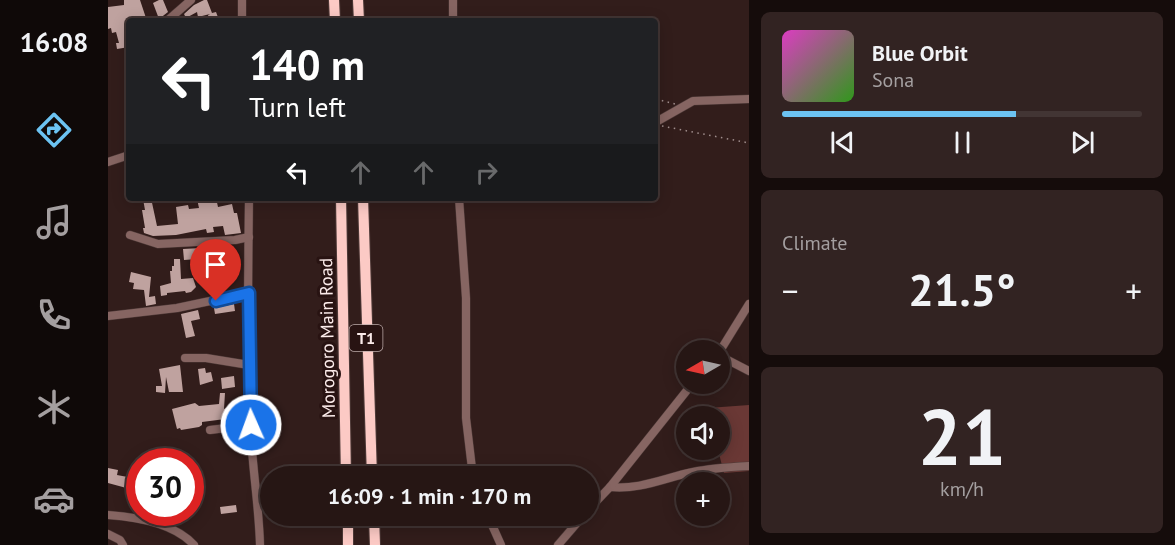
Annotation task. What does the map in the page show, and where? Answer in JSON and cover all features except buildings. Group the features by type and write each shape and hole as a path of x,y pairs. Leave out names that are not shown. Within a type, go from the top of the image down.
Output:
{"highway":[{"path":"334,0 335,18"},
{"path":"358,0 359,18"},
{"name":"Morogoro Main Road","path":"341,201 346,466"},
{"name":"T1","path":"363,201 372,466"},
{"path":"348,526 348,545"},
{"path":"374,526 375,545"}],"street":[{"path":"170,18 191,0"},
{"path":"242,0 242,18"},
{"path":"453,0 453,18"},
{"path":"658,123 693,101 749,99"},
{"path":"108,162 126,156"},
{"path":"249,201 251,425 261,545"},
{"path":"459,201 466,298 466,418 472,466"},
{"path":"130,235 158,244 235,240 249,237"},
{"path":"108,316 177,308 249,293"},
{"path":"727,340 749,304"},
{"path":"184,358 206,358 249,365"},
{"path":"730,361 749,370"},
{"path":"599,498 684,394"},
{"path":"210,430 251,425"},
{"path":"610,487 634,487 692,472 749,466"},
{"path":"108,514 158,524 181,533 194,545"},
{"path":"492,526 501,545"},
{"path":"558,545 574,526"},
{"path":"108,534 120,540 123,545"}],"path":[{"path":"658,100 682,106"},
{"path":"658,124 749,143"}],"shaded area":[{"path":"749,405 749,471 724,472 721,460 730,460 730,406"}],"route":[{"path":"216,301 249,293 251,425"}]}
